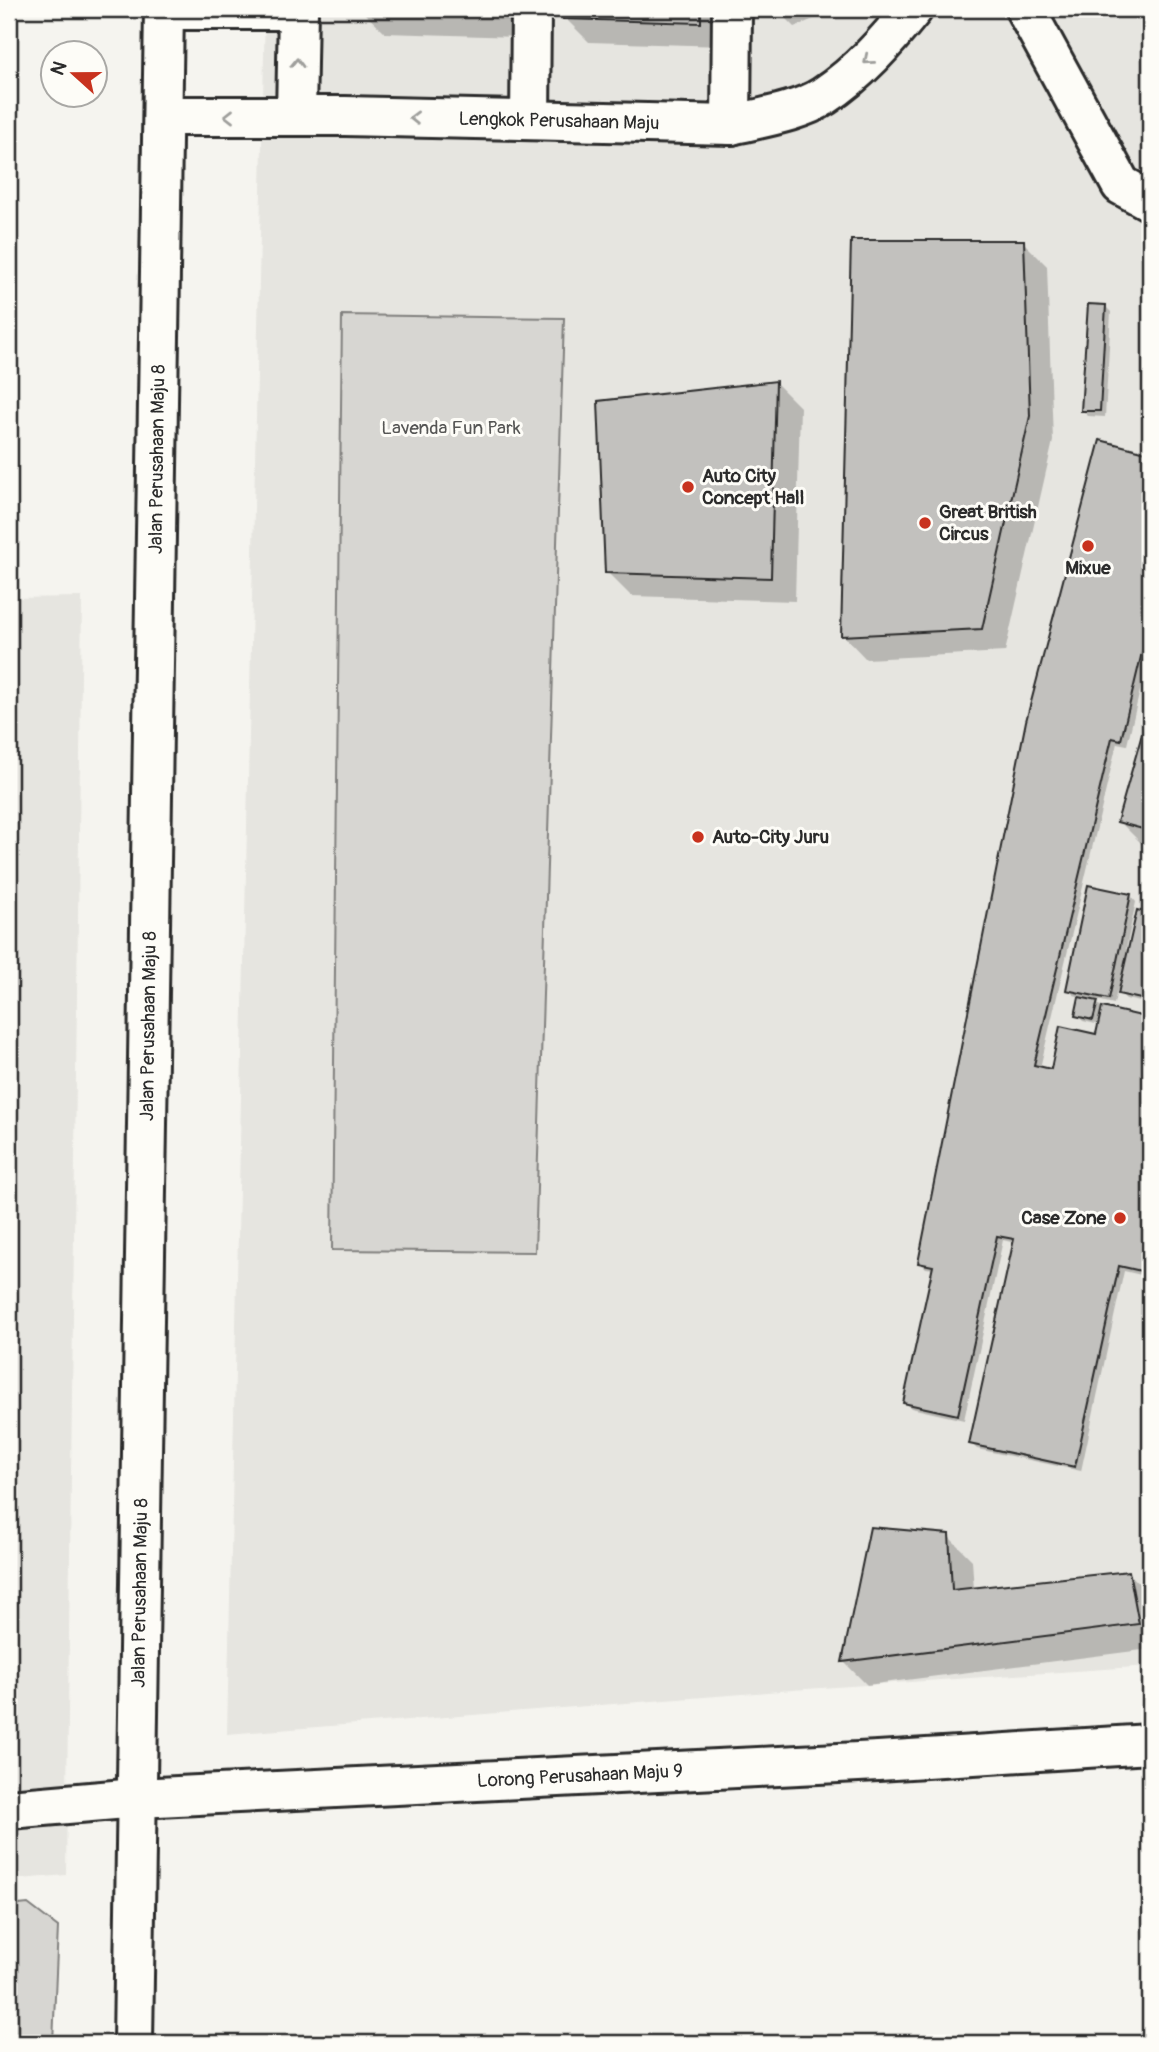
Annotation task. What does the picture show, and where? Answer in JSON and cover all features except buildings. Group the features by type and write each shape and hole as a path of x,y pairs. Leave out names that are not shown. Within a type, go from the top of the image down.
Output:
{"street":[{"path":"164,10 298,9 296,116"},
{"path":"530,120 531,9"},
{"path":"731,125 732,9"},
{"name":"Lengkok Perusahaan Maju","path":"163,116 296,116 731,125 785,112 823,97 881,49 913,9"},
{"path":"1025,9 1121,186 1150,201"},
{"name":"Jalan Perusahaan Maju 8","path":"133,2043 164,10"},
{"name":"Lorong Perusahaan Maju 9","path":"9,1809 137,1798 878,1761 1150,1744"}],"shaded area":[{"name":"Auto-City Juru","path":"265,9 1150,9 1150,1666 806,1689 227,1734"},
{"path":"82,597 66,1875 9,1880 9,598"}],"green space":[{"name":"Lavenda Fun Park","path":"342,315 564,318 535,1252 332,1250"},
{"path":"28,1904 58,1927 53,2043 9,2043 9,1906"}],"place":[{"name":"Auto City Concept Hall","path":"688,487"},
{"name":"Great British Circus","path":"925,523"},
{"name":"Mixue","path":"1088,546"},
{"name":"Auto-City Juru","path":"698,837"},
{"name":"Case Zone","path":"1120,1218"}]}
